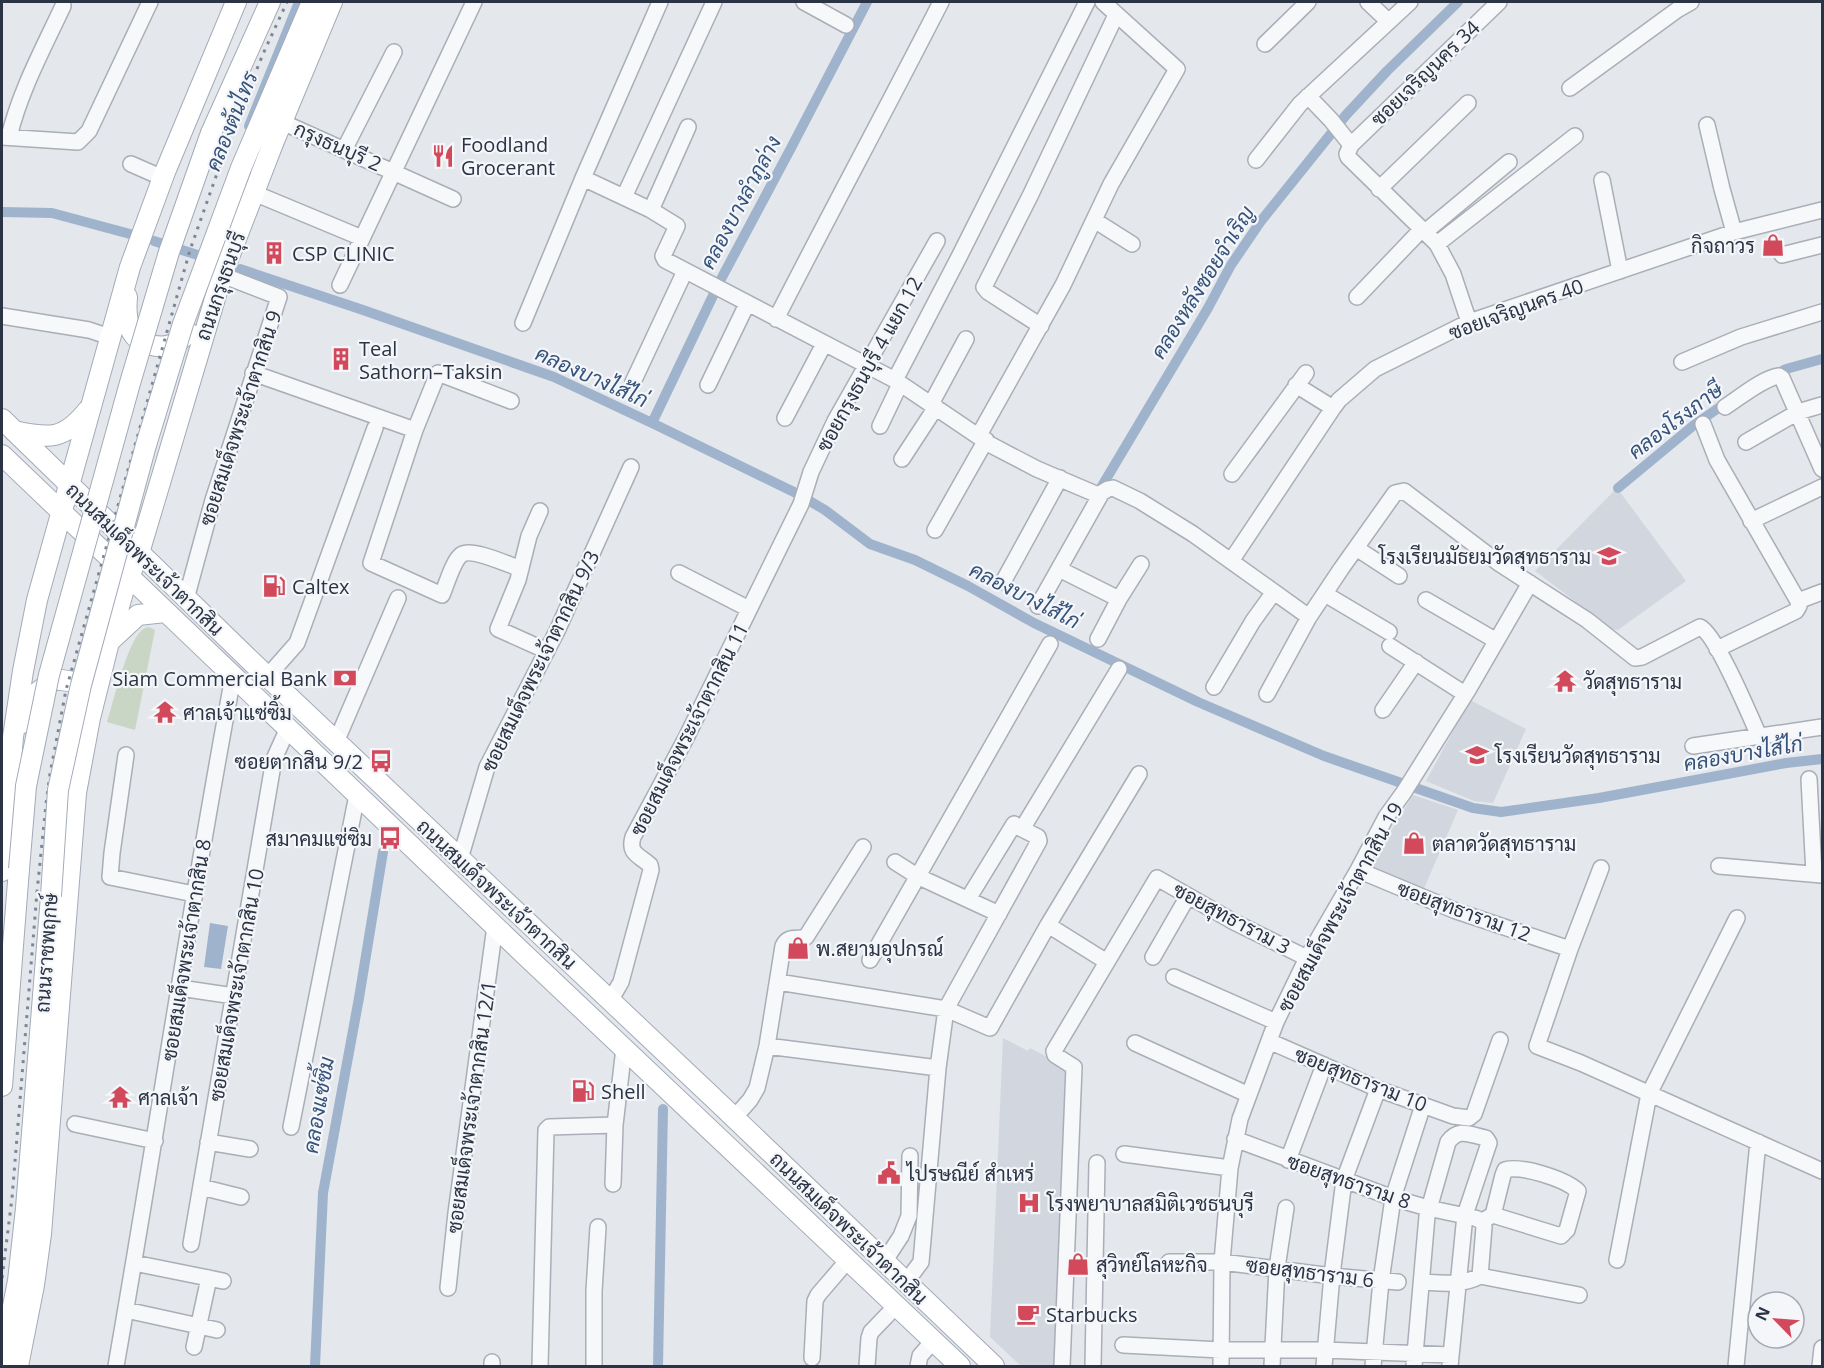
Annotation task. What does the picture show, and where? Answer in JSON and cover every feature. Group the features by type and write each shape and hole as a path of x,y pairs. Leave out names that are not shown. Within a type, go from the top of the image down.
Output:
{"main road":[{"path":"61,512 130,267 163,178 236,2"},
{"path":"85,528 169,252 211,133 270,2"},
{"name":"ถนนกรุงธนบุรี","path":"117,549 183,324 241,168 312,2"},
{"name":"ถนนกรุงธนบุรี","path":"129,578 139,553 222,275 332,2"},
{"path":"130,267 127,319 131,332 139,340 151,345 168,346 180,340 194,323 222,275"},
{"path":"85,528 88,502 130,366 138,354 151,345"},
{"path":"8,425 39,437 60,434 77,424 90,407"},
{"name":"ถนนสมเด็จพระเจ้าตากสิน","path":"8,425 267,677 994,1366"},
{"name":"ถนนสมเด็จพระเจ้าตากสิน","path":"2,455 61,512 85,528 129,578 960,1366"},
{"name":"ถนนราชพฤกษ์","path":"2,1086 13,737 37,600 61,512"},
{"name":"ถนนราชพฤกษ์","path":"10,870 49,675 85,528"},
{"name":"ถนนราชพฤกษ์","path":"2,1362 18,1281 26,1208 58,790 81,685 117,549"},
{"name":"ถนนราชพฤกษ์","path":"18,1366 34,1285 41,1234 75,793 90,718 109,642 129,578"},
{"path":"109,642 138,615 165,612"},
{"path":"13,737 38,692 55,679 74,682 89,697 90,718"},
{"path":"874,1285 887,1264"},
{"path":"900,1309 912,1289"},
{"path":"13,1366 26,1329"}],"street":[{"path":"63,6 24,89 5,137 78,142 89,131 150,2"},
{"path":"340,285 474,2"},
{"path":"523,323 660,2"},
{"path":"624,197 714,2"},
{"path":"804,2 846,25"},
{"path":"776,319 884,116 940,2"},
{"path":"880,426 898,382 1087,2"},
{"path":"935,530 1063,285 1111,184 1177,69 1102,2"},
{"path":"1265,44 1308,2"},
{"path":"1368,2 1388,21"},
{"path":"1256,160 1308,96 1410,2"},
{"name":"ซอยเจริญนคร 34","path":"1351,145 1499,2"},
{"path":"1570,88 1677,9 1691,2"},
{"path":"1041,326 988,292 984,287 1116,15"},
{"path":"344,150 394,52"},
{"path":"1308,96 1336,125 1351,145 1348,157 1437,244 1453,274 1469,322"},
{"path":"1379,189 1468,103"},
{"name":"กรุงธนบุรี 2","path":"282,122 453,199"},
{"path":"1707,125 1734,232"},
{"path":"651,210 688,127"},
{"path":"1437,244 1575,136"},
{"path":"1357,297 1423,231 1509,162"},
{"path":"131,164 163,178"},
{"path":"583,178 651,210 677,226 663,258 898,382 983,438 1037,469 1096,493 1113,488 1140,501 1231,561 1309,617"},
{"path":"1602,180 1620,271"},
{"path":"254,193 362,238"},
{"name":"ซอยเจริญนคร 40","path":"1231,561 1333,408 1375,369 1469,322 1734,232 1822,210"},
{"path":"1094,220 1131,244"},
{"name":"ซอยกรุงธนบุรี 4 แยก 12","path":"802,497 811,472 836,421 937,241"},
{"path":"1782,255 1822,245"},
{"path":"633,382 685,271"},
{"name":"ซอยสมเด็จพระเจ้าตากสิน 9","path":"186,599 213,500 279,297 222,275"},
{"path":"708,386 747,304"},
{"path":"1682,362 1741,338 1822,312"},
{"path":"2,316 89,330 110,337"},
{"path":"902,459 933,406 966,339"},
{"path":"785,418 824,344"},
{"path":"253,373 415,430"},
{"path":"511,401 438,373 415,430 371,563 442,595 460,555 467,553 482,555 520,569"},
{"path":"1725,407 1776,376 1782,378 1822,469"},
{"path":"1232,474 1301,379 1333,408"},
{"path":"1746,442 1798,412 1822,405"},
{"path":"1703,424 1717,460 1799,606 1796,611 1717,649"},
{"path":"267,677 297,643 375,428"},
{"name":"ซอยสมเด็จพระเจ้าตากสิน 9/3","path":"460,859 487,767 547,651 631,467"},
{"path":"1004,582 1060,478"},
{"path":"1751,521 1822,487"},
{"path":"1266,694 1309,617 1395,493 1404,491 1500,564 1587,620 1635,658 1642,657 1700,627 1705,630 1717,649 1759,736"},
{"path":"1038,606 1096,493"},
{"name":"ซอยสมเด็จพระเจ้าตากสิน 11","path":"610,1001 621,982 651,870 650,865 633,851 631,844 633,837 686,738 802,497"},
{"path":"540,512 529,536 520,569 498,629 547,651"},
{"path":"1356,548 1399,576"},
{"path":"1098,639 1141,564"},
{"path":"1059,569 1119,599"},
{"path":"678,573 749,609"},
{"name":"ซอยสมเด็จพระเจ้าตากสิน 19","path":"1221,1366 1222,1262 1230,1168 1240,1119 1276,1022 1306,958 1358,870 1386,817 1465,694 1530,584"},
{"path":"1214,687 1253,621 1274,592"},
{"path":"1798,601 1822,592"},
{"path":"1325,594 1389,639 1416,662 1465,694"},
{"path":"336,742 398,598"},
{"path":"1426,600 1495,640"},
{"path":"870,960 1050,644"},
{"path":"1383,710 1416,662"},
{"path":"912,1289 921,1262 938,1068 946,1009 1039,842 1038,837 1022,829 1119,669"},
{"name":"ซอยสมเด็จพระเจ้าตากสิน 8","path":"116,1366 194,894 233,677"},
{"path":"1694,746 1822,727"},
{"name":"ซอยสมเด็จพระเจ้าตากสิน 10","path":"190,1244 274,759 288,728"},
{"path":"126,755 110,878 194,894"},
{"path":"778,982 946,1009 990,1028 1048,925 1139,774"},
{"path":"1719,866 1818,874 1809,779"},
{"path":"291,1127 357,795"},
{"path":"968,899 1014,824"},
{"path":"734,1118 757,1088 785,941 806,937 863,847"},
{"path":"895,862 918,876 999,914"},
{"path":"1601,868 1537,1046 1581,1063 1822,1171"},
{"name":"ซอยสุทธาราม 12","path":"1358,870 1456,910 1570,949"},
{"name":"ซอยสุทธาราม 3","path":"1107,962 1157,878 1234,922 1306,958"},
{"path":"1154,957 1188,896"},
{"path":"1617,1260 1649,1094 1737,918"},
{"path":"1048,925 1107,962 1054,1051 1055,1055 1074,1067 1062,1366"},
{"name":"ซอยสมเด็จพระเจ้าตากสิน 12/1","path":"448,1288 495,926"},
{"path":"1173,977 1276,1022"},
{"path":"180,988 234,996"},
{"name":"ซอยสุทธาราม 10","path":"1269,1041 1378,1089 1453,1116 1469,1119 1474,1114 1500,1040"},
{"path":"1135,1043 1249,1095"},
{"path":"766,1046 938,1068"},
{"path":"613,1184 615,1125 624,1047"},
{"path":"1288,1160 1324,1065"},
{"path":"1324,1366 1344,1180 1378,1089"},
{"path":"1374,1360 1381,1281 1393,1198 1423,1105"},
{"path":"75,1124 154,1141"},
{"path":"540,1366 546,1130 549,1127 615,1125"},
{"path":"1123,1345 1221,1350 1325,1350 1374,1360 1415,1361 1451,1361 1465,1215 1489,1143 1486,1138 1459,1132 1448,1142 1428,1208 1415,1361"},
{"name":"ซอยสุทธาราม 8","path":"1235,1139 1393,1198 1428,1208 1487,1218"},
{"path":"208,1142 250,1149"},
{"path":"1736,1366 1758,1142"},
{"path":"1124,1154 1230,1168"},
{"path":"887,1264 909,1216 910,1156"},
{"path":"1093,1366 1097,1163"},
{"path":"1480,1276 1484,1227 1487,1218 1505,1170 1520,1168 1532,1171 1569,1184 1578,1191 1567,1230 1561,1236 1487,1218"},
{"path":"201,1187 241,1197"},
{"path":"1272,1366 1277,1268 1286,1208"},
{"path":"594,1366 594,1291 598,1227"},
{"path":"812,1358 815,1301 848,1260"},
{"name":"ซอยสุทธาราม 6","path":"1169,1262 1222,1262 1398,1282"},
{"path":"134,1263 216,1280 199,1326 194,1347"},
{"path":"1065,1276 1094,1276"},
{"path":"1422,1282 1458,1284 1480,1276 1579,1295"},
{"path":"867,1366 868,1338 871,1332 900,1309"},
{"path":"126,1310 217,1330"},
{"path":"918,1366 919,1358 933,1341"},
{"path":"1820,1366 1822,1348"}],"shaded area":[{"name":"โรงเรียนมัธยมวัดสุทธาราม","path":"1617,488 1686,581 1618,630 1612,629 1535,571"},
{"name":"โรงเรียนวัดสุทธาราม","path":"1470,700 1526,729 1493,803 1474,801 1426,781"},
{"name":"ตลาดวัดสุทธาราม","path":"1413,795 1458,810 1422,893 1366,872"},
{"name":"โรงพยาบาลสมิติเวชธนบุรี","path":"1003,1038 1028,1051 1030,1048 1068,1068 1055,1366 1021,1366 990,1337"}],"green space":[{"path":"149,627 155,630 135,730 107,722 131,648 141,631"}],"water":[{"path":"210,923 228,926 221,969 204,967"}],"waterway":[{"name":"คลองต้นไทร","path":"249,126 299,2"},
{"name":"คลองบางลำภูล่าง","path":"652,423 720,281 867,2"},
{"name":"คลองหลังซอยจำเริญ","path":"1096,496 1208,308 1231,265 1261,221 1346,115 1387,71 1458,2"},
{"name":"คลองบางไส้ไก่","path":"2,212 52,213 130,234"},
{"name":"คลองบางไส้ไก่","path":"154,241 210,259"},
{"name":"คลองบางไส้ไก่","path":"240,269 554,377 796,493 825,510 870,544 915,560 968,586 1034,623 1198,702 1324,756 1473,808 1501,812 1599,798 1786,763 1822,759"},
{"name":"คลองโรงภาษี","path":"1772,376 1786,369 1822,359"},
{"name":"คลองโรงภาษี","path":"1618,488 1694,425 1730,400"},
{"name":"คลองแซ่ซิ้ม","path":"315,1366 323,1193 383,852"},
{"path":"658,1366 663,1109"}],"railway":[{"path":"2,1278 12,1198 46,804 66,690 190,250 231,134 287,2"}],"place":[{"name":"Foodland Grocerant","path":"443,156"},
{"name":"กิจถาวร","path":"1773,245"},
{"name":"CSP CLINIC","path":"274,253"},
{"name":"Teal Sathorn–Taksin","path":"341,359"},
{"name":"โรงเรียนมัธยมวัดสุทธาราม","path":"1609,556"},
{"name":"Caltex","path":"274,586"},
{"name":"Siam Commercial Bank","path":"345,678"},
{"name":"วัดสุทธาราม","path":"1565,681"},
{"name":"ศาลเจ้าแซ่ซิ้ม","path":"165,712"},
{"name":"โรงเรียนวัดสุทธาราม","path":"1477,755"},
{"name":"ซอยตากสิน 9/2","path":"381,761"},
{"name":"สมาคมแซ่ซิม","path":"390,838"},
{"name":"ตลาดวัดสุทธาราม","path":"1414,843"},
{"name":"พ.สยามอุปกรณ์","path":"798,948"},
{"name":"Shell","path":"583,1091"},
{"name":"ศาลเจ้า","path":"120,1097"},
{"name":"ไปรษณีย์ สำเหร่","path":"889,1173"},
{"name":"โรงพยาบาลสมิติเวชธนบุรี","path":"1029,1203"},
{"name":"สุวิทย์โลหะกิจ","path":"1078,1264"},
{"name":"Starbucks","path":"1028,1314"}]}
